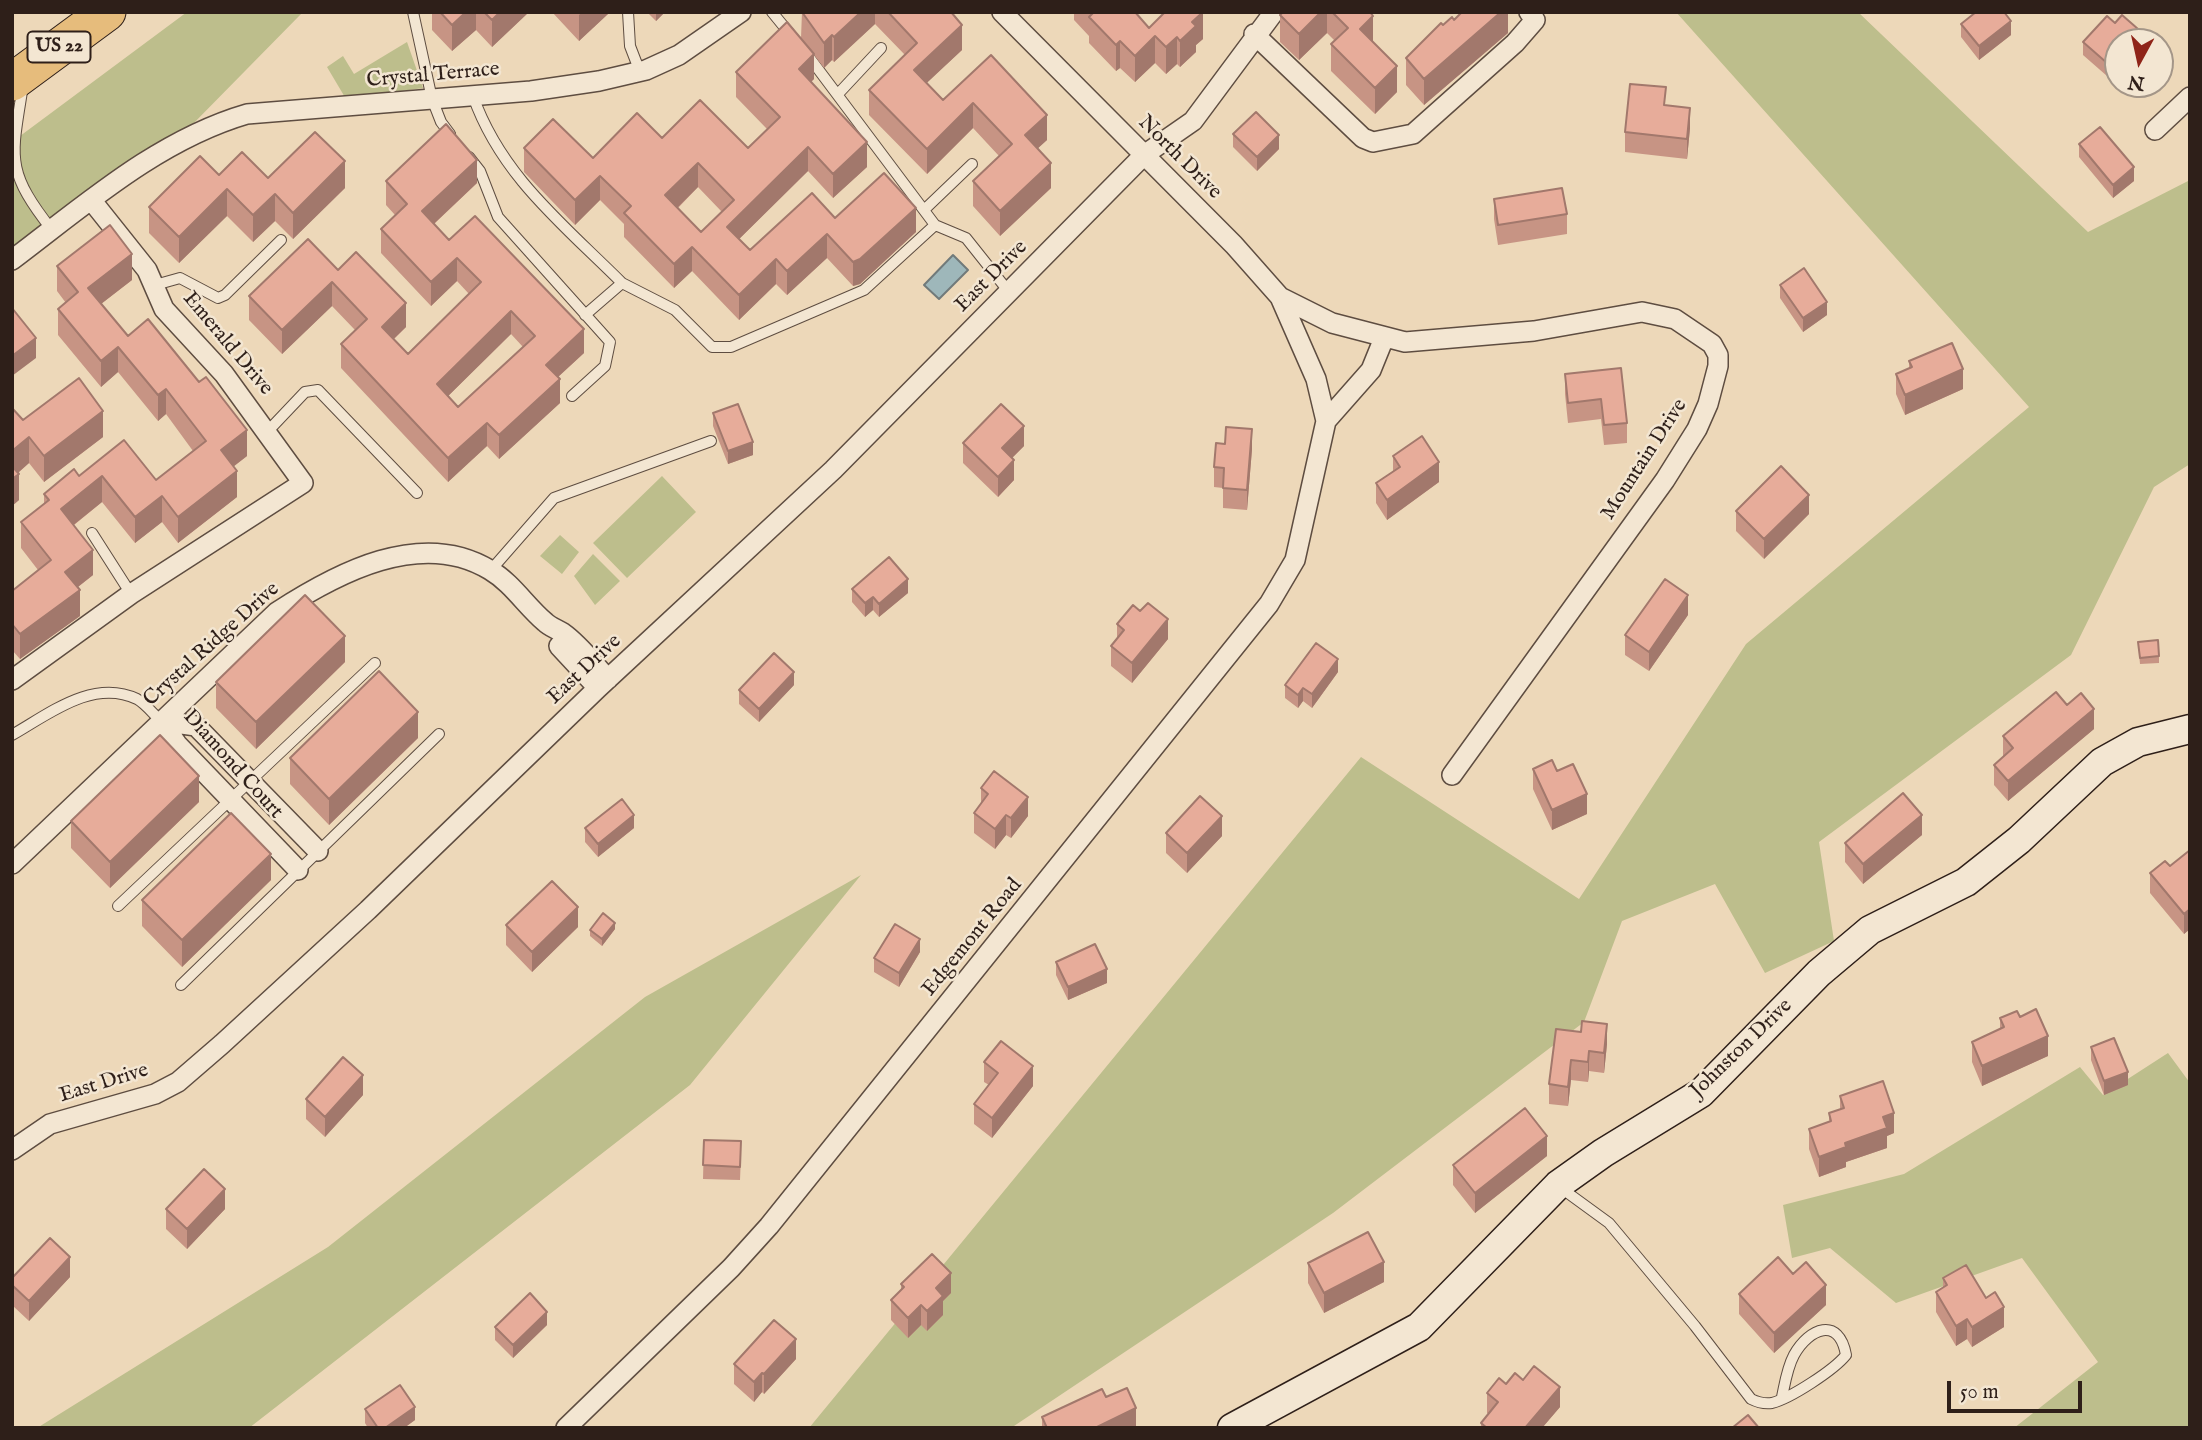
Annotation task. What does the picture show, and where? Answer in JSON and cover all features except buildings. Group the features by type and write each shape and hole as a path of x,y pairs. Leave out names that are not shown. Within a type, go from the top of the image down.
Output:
{"highway":[{"name":"US 22","path":"17,70 72,12"},
{"name":"US 22","path":"17,70 107,12"}],"street":[{"name":"Crystal Terrace","path":"92,201 160,151 215,123 247,114 473,96 598,81 640,72 679,55 741,12"},
{"name":"East Drive","path":"12,1150 50,1124 155,1094 178,1082 368,910 603,684 833,470 1144,155 1193,121 1254,34 1274,12"},
{"name":"North Drive","path":"1007,14 1234,245 1280,297 1332,323"},
{"path":"1254,34 1363,138 1373,142 1413,134 1515,43 1536,15"},
{"path":"2155,130 2190,97"},
{"path":"12,260 92,201"},
{"name":"Emerald Drive","path":"92,201 155,285 164,309 224,374 268,431 303,483 131,594"},
{"name":"Edgemont Road","path":"566,1428 769,1226 1269,604 1294,560 1325,421 1317,379 1280,297"},
{"name":"Mountain Drive","path":"1332,323 1405,342 1534,331 1642,312 1675,319 1712,344 1718,355 1708,404 1671,470 1452,775"},
{"name":"Edgemont Road","path":"1325,421 1371,370 1384,338"},
{"name":"Crystal Ridge Drive","path":"12,863 276,612 305,594 406,553 440,551 463,556 491,570 547,624 554,642 603,684"},
{"path":"12,680 131,594"},
{"name":"Diamond Court","path":"161,721 196,726 318,851"},
{"name":"Diamond Court","path":"161,721 177,744 299,870"},
{"name":"Johnston Drive","path":"1232,1428 1419,1327 1558,1185 1603,1153 1700,1093 1819,973 1870,930 1966,882 2019,840 2102,762 2137,742 2190,729"}],"lane":[{"path":"413,12 432,99 441,122 456,142"},
{"path":"628,12 630,46 640,72"},
{"path":"772,12 838,94 934,225 966,238 1010,292"},
{"path":"838,94 881,48"},
{"path":"17,70 12,153 19,182 52,230"},
{"path":"473,96 483,124 521,184 622,283 675,310 712,347 731,347 864,290 934,225"},
{"path":"464,152 480,171 498,217 610,342 605,366 572,396"},
{"path":"924,210 972,164"},
{"path":"155,285 180,278 218,298 281,240"},
{"path":"585,314 622,283"},
{"path":"268,431 305,392 318,390 417,493"},
{"path":"491,570 554,498 711,441"},
{"path":"92,533 131,594"},
{"path":"118,906 375,663"},
{"path":"12,735 77,698 104,693 138,699 161,721"},
{"path":"181,985 439,734"},
{"path":"1558,1185 1609,1223 1695,1326 1751,1399 1772,1403 1838,1365 1846,1355 1838,1335 1830,1329 1822,1329 1804,1342 1790,1364 1782,1397"}],"green space":[{"path":"187,12 303,12 188,129 12,261 12,142"},
{"path":"1676,12 1858,12 2088,232 2190,180 2190,464 2154,487 2071,655 1819,842 1834,941 1765,973 1715,884 1622,921 1584,1022 1333,1213 1011,1428 809,1428 1361,757 1579,899 1746,644 2029,407"},
{"path":"407,42 423,88 346,99 327,67 343,56 354,74"},
{"path":"662,476 696,512 627,578 593,543"},
{"path":"560,535 579,552 562,574 540,556"},
{"path":"593,554 620,581 595,605 574,576"},
{"path":"861,875 690,1085 249,1428 37,1428 328,1247 645,997"},
{"path":"2168,1053 2190,1083 2190,1428 2014,1428 2098,1362 2022,1258 1896,1303 1830,1248 1792,1258 1783,1205 1904,1174 2080,1067 2103,1095"}],"water":[{"path":"953,255 968,270 939,299 924,285"}]}
